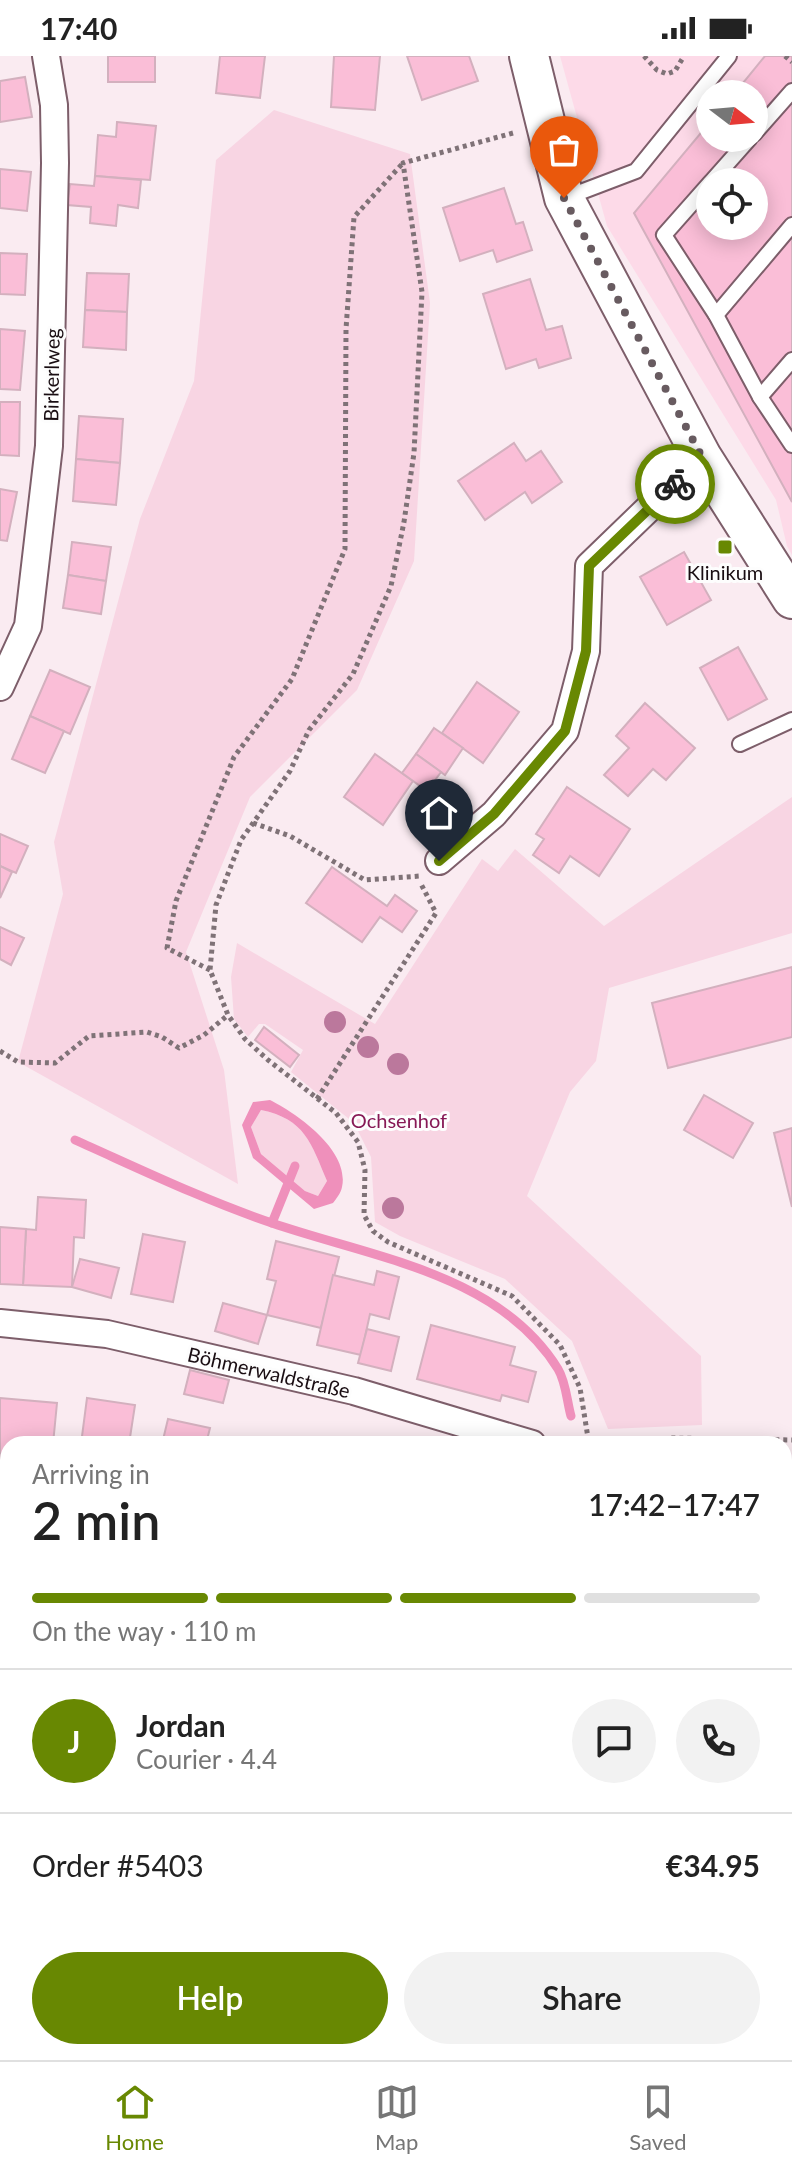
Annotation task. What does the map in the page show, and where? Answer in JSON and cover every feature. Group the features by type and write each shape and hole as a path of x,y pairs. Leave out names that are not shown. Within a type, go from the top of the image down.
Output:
{"street":[{"name":"Birkerlweg","path":"0,687 28,626 49,446 55,163 54,105 46,56"},
{"path":"529,56 564,198 702,457 792,599"},
{"path":"439,861 494,814 565,731 586,651 589,566 702,457"},
{"name":"Böhmerwaldstraße","path":"0,1323 107,1334 354,1391 505,1436"}],"lane":[{"path":"564,198 636,171 729,56"},
{"path":"768,118 792,91"},
{"path":"724,168 738,152"},
{"path":"696,200 664,235 716,315 760,397 792,445"},
{"path":"716,315 792,225"},
{"path":"760,397 792,360"},
{"path":"740,744 792,720"}],"path":[{"path":"644,56 657,70 667,74 675,71 684,56"},
{"path":"785,56 792,62"},
{"path":"210,970 167,948 176,901 210,810 234,757 292,679 345,549 346,329 354,217 403,163 546,124"},
{"path":"403,163 422,292 414,453 391,586 353,674 309,730 290,771 241,840 216,905 210,970 228,1015 245,1039 336,1113 358,1142 365,1170 364,1215 373,1231 388,1242 512,1296 560,1345 580,1388 588,1436"},
{"path":"253,823 290,836 365,880 418,878 439,861"},
{"path":"317,1099 436,913 418,878"},
{"path":"0,1051 18,1062 55,1063 89,1036 147,1032 179,1048 204,1035 228,1015"}],"shaded area":[{"path":"560,56 792,56 792,555 776,500 607,226"},
{"path":"270,1100 281,1106 307,1124 330,1147 342,1174 341,1189 333,1203 314,1209 253,1158 242,1125 253,1102","holes":["261,1110 276,1114 297,1126 311,1144 327,1181 318,1196 305,1191 261,1154 251,1127"]}],"green space":[{"path":"274,110 410,154 430,303 414,561 357,690 250,797 186,952 224,1070 238,1184 18,1062 63,894 54,842 140,519 194,381 216,160"},
{"name":"Ochsenhof","path":"792,797 792,933 609,988 596,1061 570,1092 527,1196 701,1356 702,1425 608,1429 572,1341 505,1279 400,1236 375,1222 371,1157 354,1123 291,1072 303,1050 265,1024 259,1024 248,1037 234,1019 231,977 237,943 375,1024 482,859 498,871 515,849 604,926"},
{"path":"261,1110 276,1114 297,1126 311,1144 327,1181 318,1196 305,1191 261,1154 251,1127"}],"building":[{"path":"108,56 155,56 155,82 108,82"},
{"path":"220,56 265,56 260,98 216,93"},
{"path":"334,56 380,56 375,110 331,107"},
{"path":"407,56 469,56 478,81 422,100"},
{"path":"765,56 792,56 792,502 634,213 696,139 696,152 768,152 768,80 745,80"},
{"path":"25,77 32,117 0,122 0,81"},
{"path":"117,122 156,126 150,180 95,176 98,135 116,137"},
{"path":"0,169 31,172 27,211 0,208"},
{"path":"95,176 141,180 138,208 118,205 116,226 90,223 91,207 67,205 70,184 94,186"},
{"path":"504,188 516,224 523,222 532,250 497,262 493,250 460,261 443,208"},
{"path":"0,253 27,254 25,295 0,294"},
{"path":"87,273 129,274 127,312 85,310"},
{"path":"530,279 546,330 562,326 571,358 539,368 536,359 506,369 483,294"},
{"path":"85,310 127,312 126,350 83,347"},
{"path":"0,329 25,331 20,390 0,389"},
{"path":"0,402 20,402 19,456 0,455"},
{"path":"79,416 123,419 120,463 76,459"},
{"path":"514,443 526,461 541,451 562,482 532,503 525,492 485,520 458,481"},
{"path":"76,459 120,463 116,505 73,501"},
{"path":"0,489 17,492 7,541 0,540"},
{"path":"72,542 111,547 106,581 68,575"},
{"path":"684,552 711,600 667,625 640,577"},
{"path":"68,575 106,581 101,614 63,608"},
{"path":"738,647 767,699 728,720 700,668"},
{"path":"50,670 90,687 70,734 30,716"},
{"path":"477,682 519,712 483,763 442,733"},
{"path":"645,703 695,748 666,780 653,769 628,796 604,775 629,748 616,736"},
{"path":"30,716 64,731 45,773 12,759"},
{"path":"434,728 463,748 445,775 416,754"},
{"path":"375,754 413,781 383,825 344,797"},
{"path":"416,754 441,772 427,791 402,773"},
{"path":"567,787 630,829 599,876 570,856 559,873 533,855 544,839 536,834"},
{"path":"0,834 28,846 16,873 0,866"},
{"path":"0,866 12,872 0,898"},
{"path":"332,867 387,906 395,895 417,911 402,932 380,917 362,942 306,903"},
{"path":"0,927 24,938 11,965 0,959"},
{"path":"792,967 792,1037 668,1068 652,1003"},
{"path":"264,1027 299,1055 290,1067 255,1040"},
{"path":"704,1095 753,1123 733,1158 684,1130"},
{"path":"792,1128 792,1207 774,1133"},
{"path":"38,1197 86,1200 84,1238 74,1237 72,1287 23,1285 26,1229 36,1230"},
{"path":"0,1227 26,1229 23,1285 0,1284"},
{"path":"143,1234 185,1242 173,1302 131,1294"},
{"path":"276,1241 339,1257 321,1328 267,1315 276,1281 267,1279"},
{"path":"80,1259 119,1268 111,1298 72,1287"},
{"path":"377,1271 399,1277 389,1319 370,1314 361,1355 317,1345 333,1275 374,1285"},
{"path":"223,1303 267,1315 258,1344 215,1331"},
{"path":"431,1325 515,1347 510,1365 536,1372 528,1402 502,1395 500,1401 417,1379"},
{"path":"367,1329 399,1337 391,1371 358,1363"},
{"path":"190,1370 229,1380 223,1403 184,1394"},
{"path":"0,1398 57,1403 54,1436 0,1436"},
{"path":"87,1398 135,1405 130,1436 82,1436"},
{"path":"168,1419 210,1428 208,1436 164,1436"}],"waterway":[{"path":"75,1140 247,1214 390,1259 467,1290 502,1310 533,1337 561,1374 571,1416"},
{"path":"272,1223 295,1166"}],"way so far":[{"path":"564,198 702,457 675,484"}],"place":[{"name":"Klinikum","path":"725,547"}],"route":[{"path":"439,861 494,814 565,731 586,651 589,566 675,484"}]}
